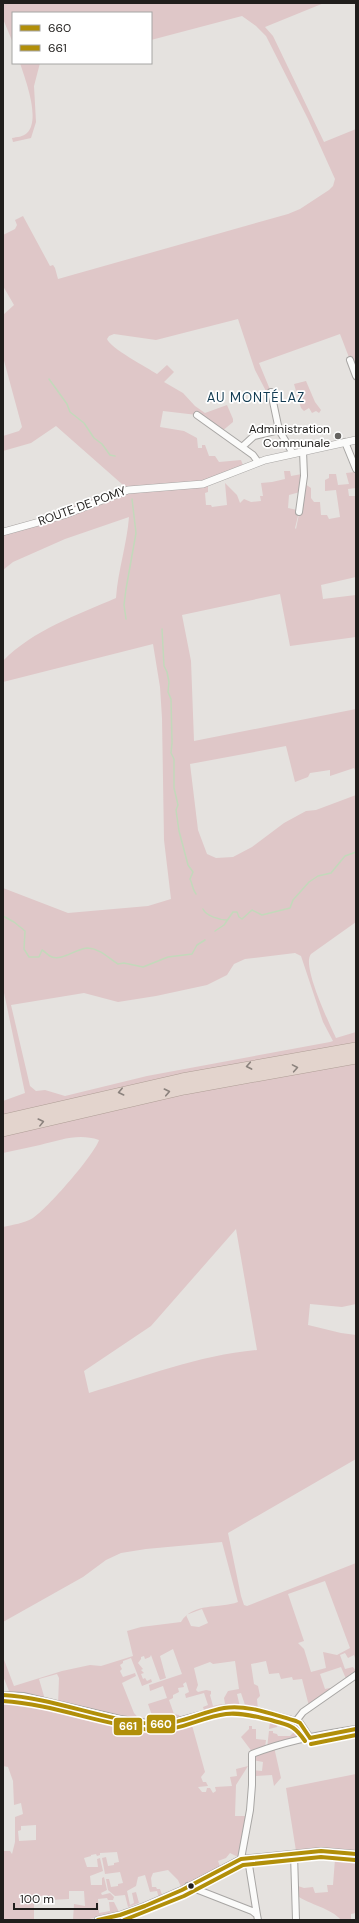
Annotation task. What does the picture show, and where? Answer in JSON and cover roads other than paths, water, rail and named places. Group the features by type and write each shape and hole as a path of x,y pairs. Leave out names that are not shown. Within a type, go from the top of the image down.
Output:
{"highway":[{"path":"3,1120 182,1079 356,1048"},
{"path":"3,1131 184,1089 356,1058"}],"street":[{"path":"350,360 356,376"},
{"path":"271,392 279,430 292,452"},
{"path":"197,415 253,455 258,462"},
{"path":"242,447 251,437 279,430"},
{"name":"ROUTE DE POMY","path":"3,532 64,515 120,492 135,488 191,486 207,483 258,462 292,452 356,440"},
{"path":"345,442 356,469"},
{"path":"299,512 304,476 303,451"},
{"path":"296,1721 303,1712 356,1675"},
{"path":"3,1695 23,1696 120,1719 154,1724 174,1722 226,1708 240,1708 296,1721 300,1723 310,1738"},
{"path":"241,1859 250,1804 252,1754 266,1748 356,1729"},
{"path":"98,1920 127,1913 188,1886 241,1859 321,1851 356,1854"},
{"path":"294,1854 296,1920"},
{"path":"248,1859 257,1918"},
{"path":"188,1886 244,1908 257,1918"}],"waterway":[{"path":"49,379 67,404 70,412 84,423 94,438 102,444 110,455 115,456"},
{"path":"126,619 124,605 136,533 132,499"},
{"path":"162,629 164,666 167,672 169,682 168,692 171,699 171,753 174,759 174,788 178,805 176,810 179,831 188,865 193,872 190,879 196,894"},
{"path":"215,931 224,925 233,912 237,912 239,917 242,919 252,910 262,915 290,908 293,900 309,882 318,876 331,873 345,856 356,852"},
{"path":"203,909 210,916 227,920"},
{"path":"3,916 14,922 25,931 24,949 29,957 39,957 42,950 56,958 88,948 101,952 118,964 124,963 143,967 168,957 192,954 197,945 205,940"}],"place":[{"name":"Administration Communale","path":"338,436"}],"district":[{"name":"AU MONTÉLAZ","path":"256,397"}]}
